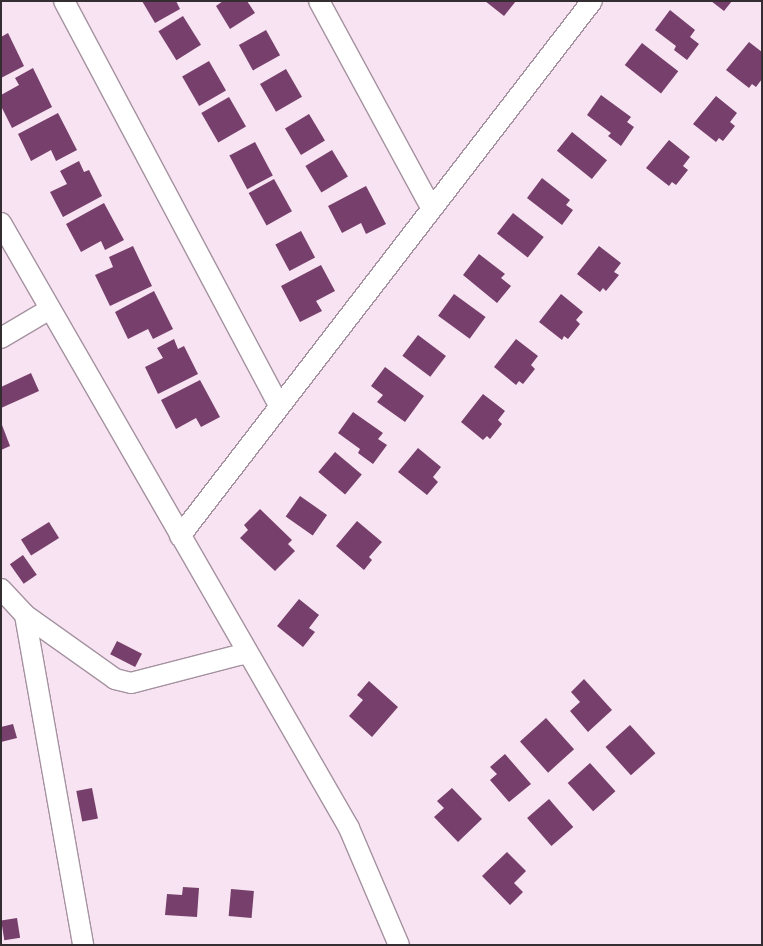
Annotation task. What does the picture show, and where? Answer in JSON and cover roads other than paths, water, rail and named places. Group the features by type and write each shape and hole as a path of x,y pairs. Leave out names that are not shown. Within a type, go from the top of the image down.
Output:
{"street":[{"path":"64,1 279,405"},
{"path":"319,1 431,207"},
{"path":"180,536 431,207 592,1"},
{"path":"1,223 348,828 399,945"},
{"path":"1,338 50,310"},
{"path":"1,589 25,615 103,672 115,679 131,683 247,652"},
{"path":"25,615 83,945"}]}
